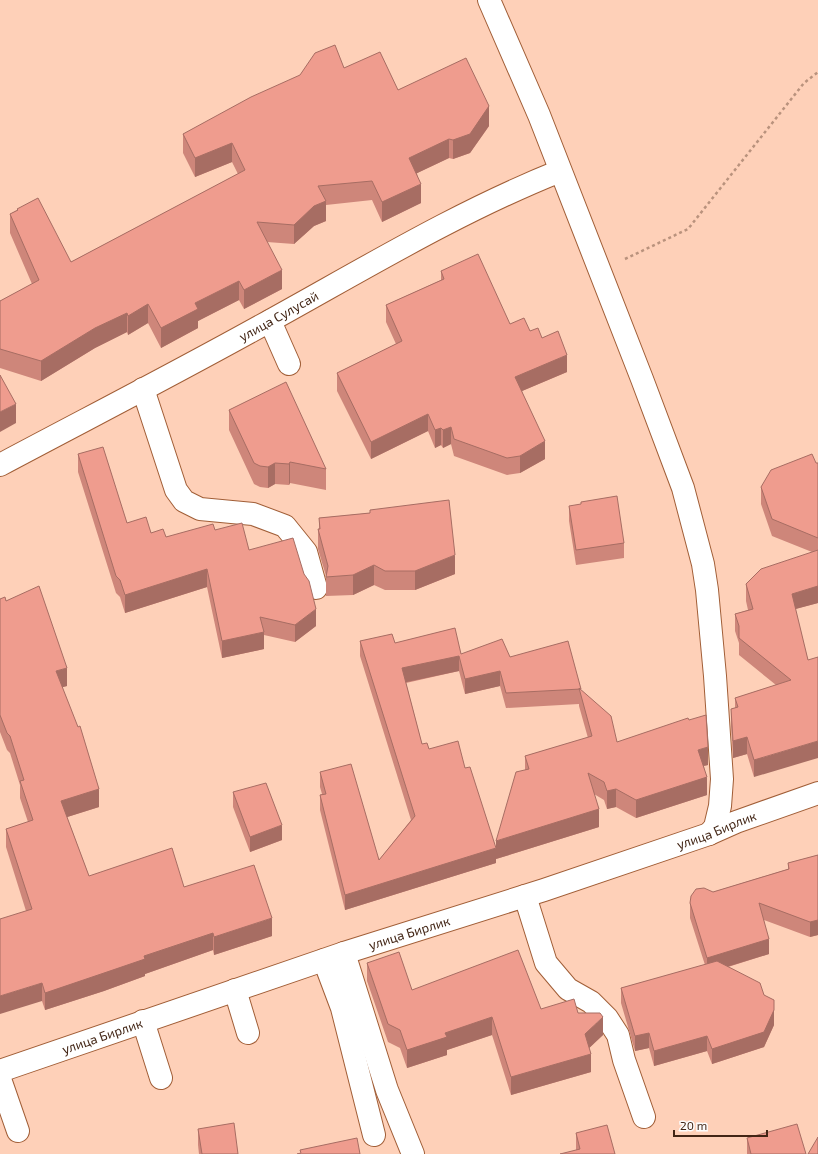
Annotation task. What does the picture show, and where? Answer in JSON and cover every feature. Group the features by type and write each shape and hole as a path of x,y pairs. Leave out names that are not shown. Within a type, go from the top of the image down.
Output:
{"street":[{"path":"489,0 539,114 560,171 601,270 683,488 703,564 714,661 722,779 720,806 715,827 709,834"},
{"name":"улица Сулусай","path":"0,465 270,321 438,226 523,186 560,171"},
{"path":"270,321 289,364"},
{"path":"143,389 176,490 184,502 200,509 252,514 285,526 306,552 316,588"},
{"name":"улица Бирлик","path":"0,1071 344,953 525,896 709,834 742,819 818,792"},
{"path":"525,896 546,963 568,989 591,1002 607,1018 618,1035 624,1060 644,1117"},
{"path":"344,953 387,1090 413,1154"},
{"path":"324,960 342,1008 374,1135"},
{"path":"235,990 248,1034"},
{"path":"143,1021 161,1078"},
{"path":"0,1079 18,1131"}],"path":[{"path":"601,270 688,229 804,83 818,72"}],"building":[{"path":"335,45 344,68 380,52 398,90 466,58 489,106 470,134 453,140 449,139 409,158 421,184 382,202 372,181 318,186 326,201 314,206 294,225 257,222 282,270 244,290 239,281 195,303 198,309 161,328 148,304 128,316 127,313 95,328 41,361 0,349 0,301 39,280 10,214 38,198 71,262 245,170 232,143 195,158 183,134 251,97 300,75 315,53"},
{"path":"478,254 510,324 524,318 530,331 538,328 542,338 558,331 567,355 515,377 545,441 520,456 507,458 454,439 451,427 443,430 441,428 435,430 428,414 371,442 337,373 402,341 386,305 444,279 441,271"},
{"path":"0,375 16,404 0,412"},
{"path":"286,382 326,469 290,462 289,464 275,463 268,467 260,466 254,463 229,410"},
{"path":"103,447 127,523 146,517 151,533 163,529 166,537 213,524 215,530 242,523 249,550 293,538 304,574 309,581 316,609 295,625 260,617 264,632 222,641 207,569 125,595 120,580 116,576 78,454"},
{"path":"812,454 816,463 818,463 818,538 772,519 761,487 771,470"},
{"path":"617,496 624,543 576,550 569,506 581,504 581,502"},
{"path":"449,500 455,555 415,571 385,571 374,565 353,575 326,577 328,566 318,529 320,529 319,518 370,513 370,510"},
{"path":"818,550 818,586 792,594 808,660 818,657 818,741 754,760 747,737 733,741 731,709 738,707 735,698 791,680 739,638 739,626 735,614 753,609 746,584 761,569"},
{"path":"39,586 67,668 56,671 78,727 80,726 99,789 61,801 89,876 172,848 184,887 254,865 272,918 214,937 213,933 144,956 145,959 45,993 42,983 0,996 0,919 32,909 6,829 33,820 20,781 24,780 10,736 7,733 0,715 0,599 5,597 6,601"},
{"path":"455,628 461,654 502,639 510,657 568,641 581,689 506,693 500,671 465,679 459,656 402,668 422,744 427,743 429,749 458,741 465,768 470,767 496,848 345,895 320,795 326,794 320,772 351,764 379,860 415,816 360,641 392,634 395,643"},
{"path":"579,688 611,716 617,742 688,718 689,720 706,715 708,747 698,750 707,777 636,800 616,789 607,791 604,782 588,773 599,809 496,841 516,772 529,769 525,756 592,736"},
{"path":"266,783 282,825 250,837 233,792"},
{"path":"818,855 818,920 810,922 759,903 769,939 707,958 690,903 691,896 696,889 704,888 713,892 789,869 788,863"},
{"path":"518,950 541,1009 574,999 578,1013 600,1013 603,1017 585,1034 591,1054 511,1077 492,1017 445,1033 447,1037 407,1050 400,1030 388,1024 367,963 399,952 412,990"},
{"path":"717,961 760,983 764,995 774,1000 774,1010 764,1032 712,1049 707,1036 654,1051 649,1033 635,1036 621,988"},
{"path":"234,1123 238,1154 202,1154 198,1129"},
{"path":"797,1124 806,1154 751,1154 747,1138"},
{"path":"607,1125 615,1154 560,1154 580,1149 576,1133"},
{"path":"818,1137 818,1154 808,1154"},
{"path":"357,1138 360,1154 297,1154 301,1153 300,1150"}]}
